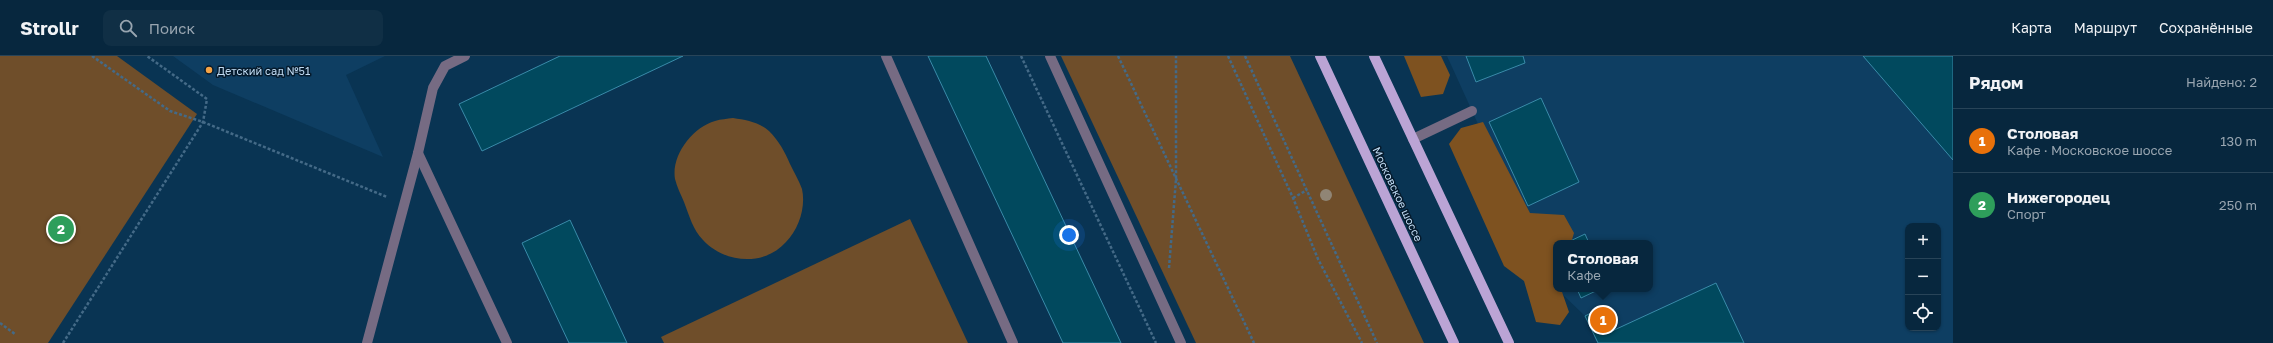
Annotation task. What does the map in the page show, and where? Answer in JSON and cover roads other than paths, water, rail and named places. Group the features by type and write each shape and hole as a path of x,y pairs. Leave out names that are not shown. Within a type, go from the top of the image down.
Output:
{"main road":[{"name":"Московское шоссе","path":"1320,56 1454,343"},
{"path":"1374,56 1509,343"}],"street":[{"path":"367,343 418,153 433,88 446,66 465,56"},
{"path":"886,56 1013,343"},
{"path":"1050,56 1180,343"},
{"path":"1414,139 1472,111"},
{"path":"418,153 507,343"}],"place":[{"name":"Детский сад №51","path":"209,70"},
{"name":"Нижегородец","path":"61,229"},
{"name":"Столовая","path":"1603,320"}]}
